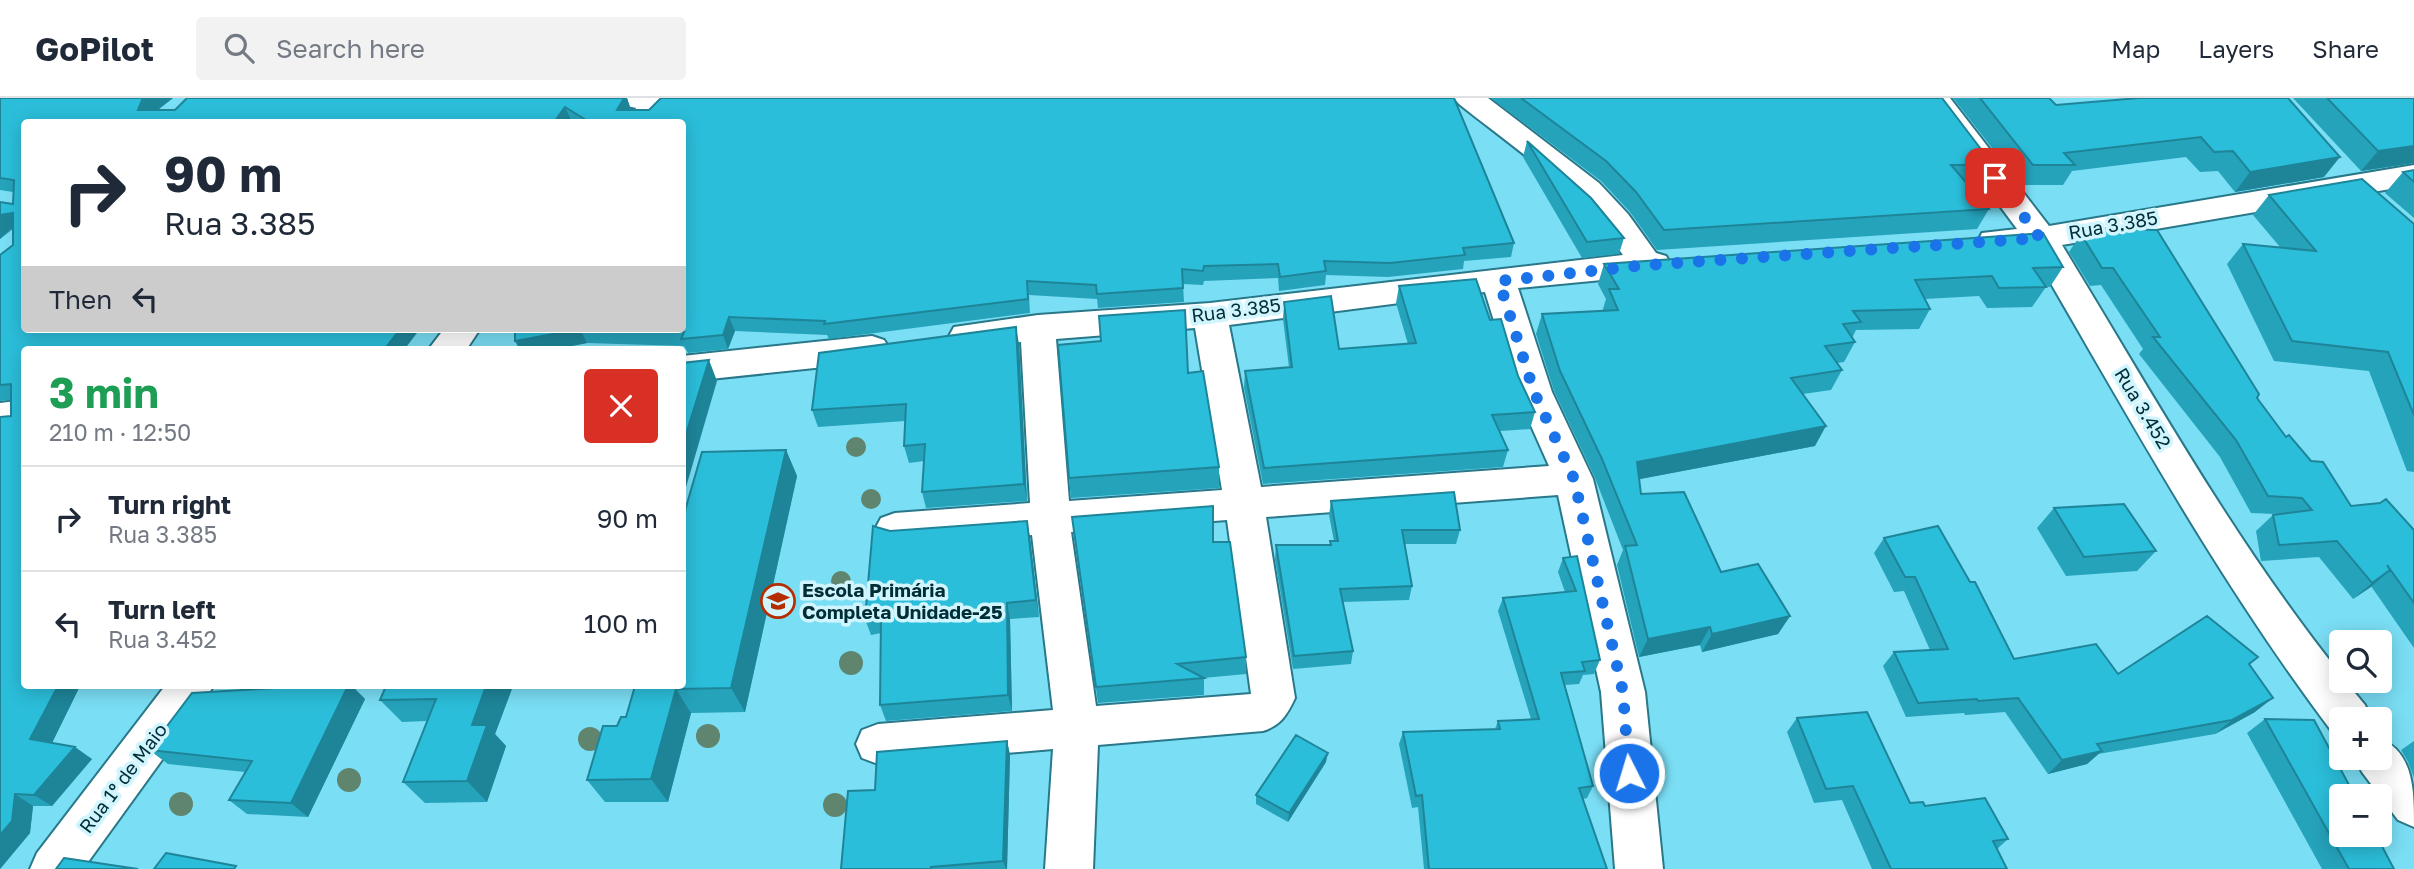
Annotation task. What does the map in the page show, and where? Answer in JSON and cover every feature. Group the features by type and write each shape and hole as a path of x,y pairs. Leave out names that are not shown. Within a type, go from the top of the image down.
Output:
{"street":[{"path":"627,98 652,108"},
{"path":"1469,98 1588,190 1617,221 1647,265"},
{"name":"Rua 3.452","path":"1935,98 2040,238 2226,547 2297,651 2340,707"},
{"path":"2342,174 2382,211"},
{"name":"Rua 3.385","path":"1959,244 2040,238 2342,174 2414,175"},
{"name":"Rua 3.385","path":"686,369 1038,327 1210,315 1438,284 1499,281 1688,262"},
{"path":"1499,281 1534,392 1574,479 1623,692 1639,869"},
{"path":"878,744 1263,712 1273,698 1244,502 1210,315"},
{"path":"1038,327 1050,516 1077,726 1069,869"},
{"path":"0,417 21,414"},
{"path":"895,529 1574,479"},
{"name":"Rua 1º de Maio","path":"54,869 189,689"},
{"path":"2387,770 2414,805"}],"building":[{"path":"0,98 144,98 138,110 175,110 187,98 624,98 617,110 649,110 661,98 1454,98 1514,243 1463,248 1465,255 1390,263 1324,261 1326,271 1280,277 1278,264 1204,266 1203,271 1182,269 1183,288 1097,294 1096,285 1027,281 1028,299 824,324 825,321 729,317 723,335 681,339 686,333 686,119 584,119 565,107 556,119 21,119 21,333 397,333 387,346 21,346 21,689 56,689 30,739 75,747 34,795 15,794 12,821 0,835 0,417 11,416 11,384 0,385 0,255 13,245 13,213 0,215 0,202 13,204 14,180 0,178"},
{"path":"1521,98 1942,98 1993,165 1951,165 1989,209 1664,230 1636,192 1606,161"},
{"path":"1980,98 2049,98 2056,105 2139,98 2288,98 2340,157 2250,172 2233,151 2214,152 2201,137 2064,153 2075,165 2033,165"},
{"path":"2327,98 2414,98 2414,146 2378,151"},
{"path":"1527,141 1591,198 1624,238 1587,242"},
{"path":"2414,170 2414,182 2403,172"},
{"path":"2362,179 2414,224 2414,415 2388,352 2292,341 2243,244 2316,251 2269,195"},
{"path":"2095,228 2157,230 2259,394 2257,398 2286,437 2289,435 2311,461 2323,462 2351,506 2380,503 2386,499 2414,530 2414,603 2387,565 2390,570 2372,583 2337,541 2279,545 2273,515 2312,510 2302,498 2268,496 2236,440 2153,337 2160,337 2113,268 2102,268 2081,234 2100,233"},
{"path":"2043,233 2063,267 2033,268 2046,287 1999,288 1992,276 1915,280 1930,309 1853,311 1861,322 1843,324 1855,342 1825,346 1842,370 1791,378 1826,426 1637,462 1641,494 1684,492 1721,572 1758,564 1790,616 1712,634 1710,627 1648,639 1625,546 1637,545 1602,459 1560,371 1542,314 1618,310 1609,289 1619,289 1604,264"},
{"path":"1476,279 1490,320 1501,319 1518,376 1535,412 1492,415 1508,450 1264,468 1245,371 1292,367 1284,302 1331,296 1339,349 1416,343 1399,286"},
{"path":"1185,310 1188,373 1203,371 1219,467 1069,478 1058,345 1101,341 1099,316"},
{"path":"1016,327 1024,484 922,492 925,444 904,446 906,404 812,410 819,353"},
{"path":"515,333 558,333 515,341"},
{"path":"709,360 686,434 686,363"},
{"path":"786,450 731,688 686,689 686,507 702,452"},
{"path":"1454,492 1460,530 1402,530 1412,586 1340,589 1353,651 1294,656 1276,545 1331,545 1330,541 1338,541 1331,501"},
{"path":"2124,504 2156,551 2084,557 2054,508"},
{"path":"1213,506 1213,542 1230,542 1246,657 1177,664 1204,678 1096,687 1072,517"},
{"path":"1027,521 1036,600 1007,603 1008,695 880,705 881,616 865,619 873,526 890,531"},
{"path":"1938,526 1970,582 1975,582 2014,659 2096,644 2118,674 2207,616 2258,657 2249,664 2273,698 2232,720 2097,744 2102,751 2062,760 2018,698 1918,703 1894,652 1948,649 1915,577 1905,577 1884,538"},
{"path":"1577,556 1600,660 1582,662 1585,671 1561,673 1593,786 1579,788 1607,869 1429,869 1422,795 1416,796 1403,732 1500,729 1498,721 1539,719 1503,598 1576,591 1563,558"},
{"path":"260,689 347,689 291,803 229,800 252,761 149,750 192,693"},
{"path":"385,689 485,689 472,725 487,725 467,781 403,782 436,699 380,700"},
{"path":"634,689 676,689 651,779 587,780 603,726 617,726 621,717 626,717"},
{"path":"1867,712 1910,803 1923,802 1925,806 1985,798 2008,839 1993,841 2007,869 1891,869 1853,786 1826,789 1797,718"},
{"path":"2265,719 2314,720 2329,748 2329,770 2341,770 2349,784 2329,784 2329,833"},
{"path":"1296,735 1328,753 1289,813 1256,795"},
{"path":"1007,741 1003,861 931,869 841,869 848,791 875,790 877,752"},
{"path":"2337,847 2382,847 2394,869 2349,869"},
{"path":"166,853 236,866 234,869 154,869"},
{"path":"64,858 138,869 56,869"}],"place":[{"name":"Escola Primária Completa Unidade-25","path":"778,601"}],"route":[{"path":"1629,773 1623,692 1574,479 1534,392 1499,281 1647,265 2040,238 1995,178"}]}
